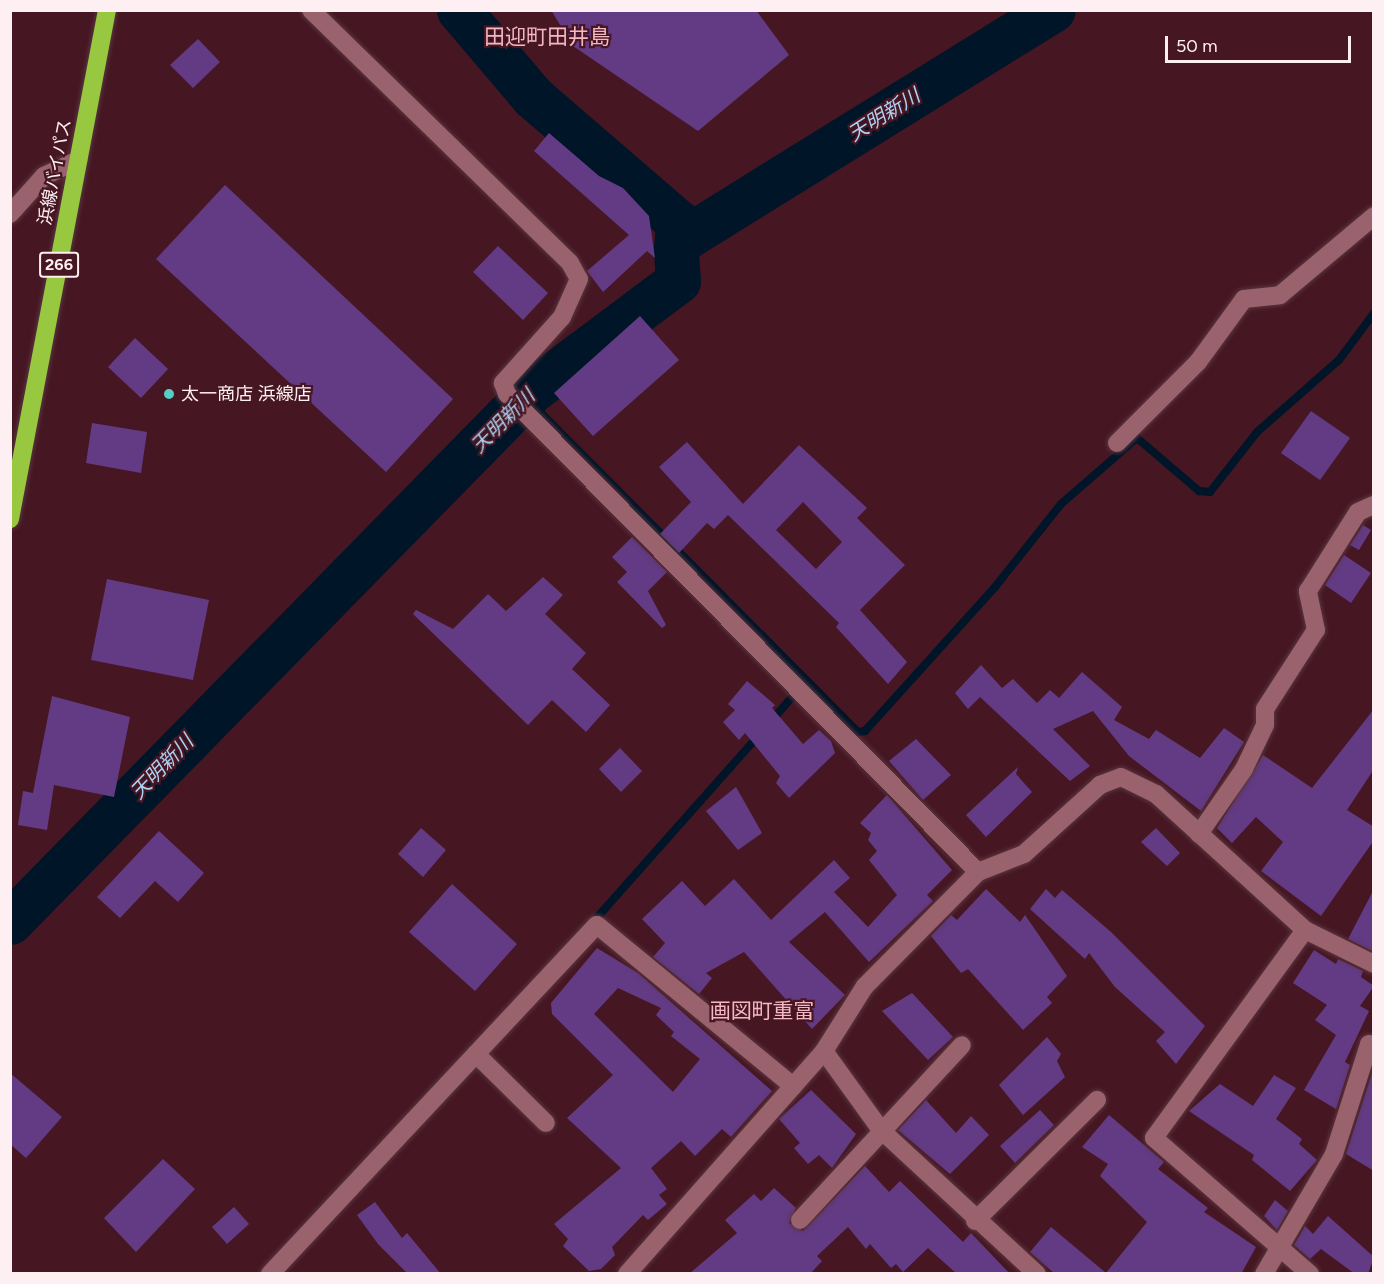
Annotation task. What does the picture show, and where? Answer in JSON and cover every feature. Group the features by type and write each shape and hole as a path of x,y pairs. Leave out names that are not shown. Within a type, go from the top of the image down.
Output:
{"highway":[{"name":"浜線バイパス","path":"10,519 107,10"}],"street":[{"path":"311,10 570,263 579,279 562,316 503,383 507,394 978,872"},
{"path":"10,214 44,176 78,160"},
{"path":"1117,443 1198,362 1245,299 1280,296 1374,216"},
{"path":"1199,834 1244,769 1265,725 1264,709 1316,630 1308,591 1358,512 1374,505"},
{"path":"627,1274 824,1051 865,986 978,872 1024,854 1100,785 1121,777 1156,794 1305,930 1374,964"},
{"path":"270,1274 597,925 793,1086"},
{"path":"1305,930 1154,1138 1310,1274"},
{"path":"1264,1274 1334,1154 1369,1044 1374,1048"},
{"path":"800,1220 962,1045"},
{"path":"824,1051 881,1130 975,1221 1037,1274"},
{"path":"476,1054 546,1123"},
{"path":"975,1221 1097,1100"}],"building":[{"path":"551,10 756,10 789,55 698,131 573,46"},
{"path":"198,39 220,62 193,88 170,65"},
{"path":"549,133 599,176 623,188 649,216 655,258 647,251 603,292 587,271 629,235 534,151"},
{"path":"225,185 453,399 386,472 156,259"},
{"path":"498,246 548,293 523,320 473,272"},
{"path":"640,316 679,360 593,436 554,393"},
{"path":"135,338 168,369 141,398 108,367"},
{"path":"1311,411 1350,438 1320,480 1281,453"},
{"path":"92,423 147,432 141,473 86,463"},
{"path":"687,442 743,504 799,445 867,508 857,518 905,565 860,610 907,662 888,684 836,627 839,623 728,515 714,529 707,523 679,553 660,534 691,502 659,467","holes":["803,502 842,542 816,569 776,530"]},
{"path":"1363,525 1371,530 1359,550 1350,545"},
{"path":"632,537 667,572 648,591 666,625 662,628 617,582 627,572 612,557"},
{"path":"1344,555 1371,573 1351,603 1325,585"},
{"path":"543,577 563,595 545,614 586,653 572,669 610,705 586,732 552,700 528,725 413,614 416,610 453,629 488,594 506,611"},
{"path":"107,579 209,600 193,680 91,660"},
{"path":"981,665 1002,688 1013,679 1037,703 1050,690 1059,698 1082,672 1122,707 1114,720 1149,739 1156,730 1200,758 1224,728 1244,742 1201,811 1129,756 1093,711 1053,729 1090,766 1070,781 980,697 968,709 955,693"},
{"path":"747,681 775,705 772,708 803,744 819,730 831,741 835,753 789,798 776,783 780,776 745,733 739,740 723,722 735,710 728,704"},
{"path":"52,696 130,717 114,797 54,785 47,830 18,825 23,791 33,793"},
{"path":"1374,709 1374,769 1347,810 1374,827 1374,840 1321,916 1261,871 1283,842 1256,817 1232,843 1217,828 1263,755 1312,788"},
{"path":"916,739 951,775 923,800 889,761"},
{"path":"620,748 642,771 621,792 599,769"},
{"path":"1018,767 1016,774 1032,792 986,837 966,815"},
{"path":"736,787 762,833 738,850 706,811"},
{"path":"887,795 952,870 927,895 933,901 869,962 825,912 789,942 845,995 812,1029 744,952 706,973 712,978 699,994 653,957 665,943 642,919 682,881 705,906 734,879 771,920 834,860 850,878 834,892 868,927 897,895 869,860 877,851 868,840 871,833 860,823"},
{"path":"421,828 446,850 423,877 398,854"},
{"path":"1156,828 1180,853 1167,866 1141,842"},
{"path":"159,831 204,873 178,902 155,881 120,918 97,897"},
{"path":"452,884 517,944 475,991 409,932"},
{"path":"986,889 1020,922 1025,915 1067,976 1047,997 1052,1003 1023,1030 968,969 961,973 931,936 951,915 957,920"},
{"path":"1046,889 1055,898 1062,890 1111,932 1205,1026 1176,1064 1156,1041 1165,1032 1115,987 1089,953 1085,959 1030,909"},
{"path":"1374,889 1374,948 1372,951 1348,939"},
{"path":"597,948 638,973 772,1091 731,1137 722,1129 695,1156 681,1141 651,1168 667,1189 659,1195 667,1204 648,1220 643,1215 612,1247 615,1255 601,1269 589,1271 563,1246 568,1239 554,1224 621,1168 567,1118 613,1075 552,1014 551,1003","holes":["618,988 661,1008 656,1015 674,1032 671,1036 700,1059 673,1092 594,1014"]},
{"path":"1314,950 1336,964 1338,959 1363,971 1361,977 1374,986 1360,1006 1369,1011 1345,1062 1350,1065 1336,1109 1304,1090 1336,1035 1315,1020 1327,1005 1293,983"},
{"path":"912,993 953,1037 928,1060 882,1011"},
{"path":"1047,1037 1061,1054 1057,1061 1065,1077 1023,1115 999,1085"},
{"path":"10,1073 62,1117 26,1158 10,1144"},
{"path":"1372,1073 1374,1073 1374,1171 1346,1154"},
{"path":"1274,1075 1296,1088 1276,1119 1302,1139 1299,1144 1317,1160 1290,1191 1252,1160 1254,1155 1189,1111 1220,1084 1253,1106"},
{"path":"811,1090 856,1134 832,1168 819,1155 808,1164 794,1148 800,1143 779,1119"},
{"path":"926,1100 956,1133 971,1116 989,1135 950,1174 898,1130"},
{"path":"1040,1110 1054,1125 1015,1163 1000,1146"},
{"path":"1109,1115 1164,1162 1158,1169 1208,1208 1204,1212 1256,1247 1241,1274 1055,1274 1030,1252 1051,1227 1106,1273 1147,1222 1100,1176 1108,1164 1082,1147"},
{"path":"163,1159 195,1189 136,1252 104,1218"},
{"path":"865,1166 889,1192 900,1181 963,1242 971,1233 1010,1274 957,1274 928,1248 903,1272 896,1264 891,1268 870,1244 866,1249 848,1227 817,1256 822,1261 810,1274 689,1274 737,1233 725,1220 754,1194 761,1201 774,1188 796,1208 789,1223 803,1231"},
{"path":"1275,1200 1288,1211 1277,1230 1264,1216"},
{"path":"375,1202 402,1238 407,1233 441,1274 408,1274 378,1244 357,1215"},
{"path":"234,1207 249,1224 227,1244 212,1227"},
{"path":"1328,1216 1374,1257 1368,1274 1355,1274 1321,1249 1310,1259 1294,1245 1305,1226 1313,1234"}],"waterway":[{"path":"459,10 533,97 678,222 676,249"},
{"name":"天明新川","path":"10,922 530,392 678,281 676,249 683,239 1053,10"},
{"path":"530,392 542,414 858,732 865,731 995,587 1061,504 1137,438 1199,491 1210,492 1257,432 1339,360 1374,313"},
{"path":"772,720 799,689"},
{"path":"593,922 758,736"}],"place":[{"name":"太一商店 浜線店","path":"169,394"}],"district":[{"name":"田迎町田井島","path":"547,37"},
{"name":"画図町重富","path":"762,1011"}]}
